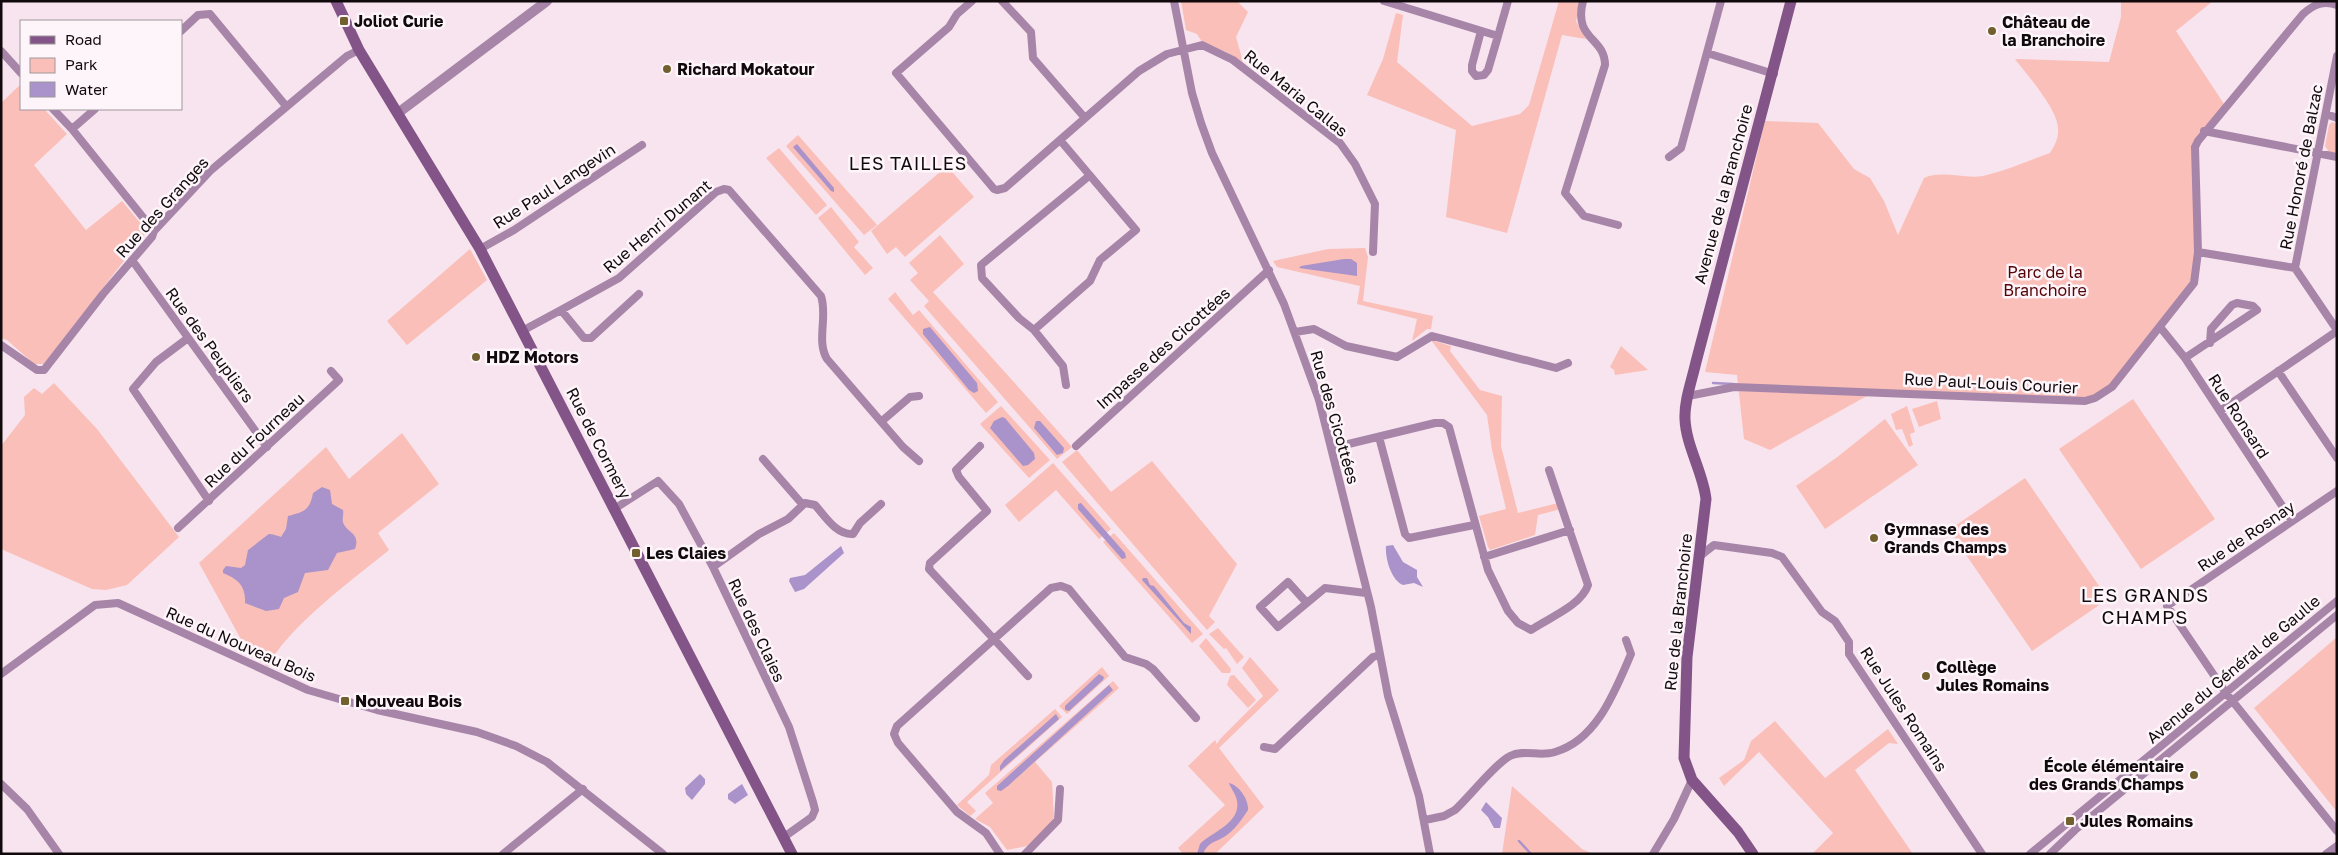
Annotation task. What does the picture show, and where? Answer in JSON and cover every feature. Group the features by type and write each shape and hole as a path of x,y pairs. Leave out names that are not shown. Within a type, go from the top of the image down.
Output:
{"main road":[{"name":"Rue de Cormery","path":"336,1 359,50 480,249 792,854"},
{"name":"Avenue de la Branchoire","path":"1688,396 1791,1"},
{"name":"Rue de la Branchoire","path":"1688,396 1686,424 1704,484 1706,499 1686,667 1684,758 1692,780"},
{"path":"1692,780 1738,832 1753,854"}],"street":[{"path":"398,113 547,1"},
{"name":"Rue Maria Callas","path":"972,1 958,14 949,28 896,73 991,187 997,190 1005,188 1139,71 1167,54 1202,45 1233,60 1340,143 1354,164 1374,204 1373,252"},
{"path":"1002,1 1031,32 1033,58 1085,118"},
{"name":"Rue des Cicottées","path":"1174,1 1192,93 1212,153 1269,270 1295,332 1318,400 1332,448 1390,705 1424,820 1430,854"},
{"path":"1384,1 1394,2 1498,36"},
{"path":"1482,31 1472,68 1476,76 1484,76 1488,70 1508,1"},
{"path":"1583,1 1580,14 1581,23 1602,53 1605,66 1565,193 1584,216 1618,225"},
{"path":"1669,157 1681,148 1720,1"},
{"name":"Rue Paul-Louis Courier","path":"1688,396 1734,387 2084,401 2095,398 2112,387 2194,283 2198,252 2195,147 2204,131 2303,14 2319,3 2329,2 2337,5"},
{"path":"182,30 198,16 210,14 286,106"},
{"name":"Rue des Granges","path":"1,345 37,370 44,370 152,237 154,231 210,171 347,56 359,50"},
{"path":"1,51 20,72"},
{"path":"1707,53 1773,73"},
{"name":"Rue Honoré de Balzac","path":"2337,56 2295,268 2337,331"},
{"path":"54,110 154,231"},
{"path":"72,130 94,110"},
{"path":"2326,114 2337,118"},
{"path":"2204,131 2337,157"},
{"path":"1034,330 1090,282 1100,260 1136,230 1060,140"},
{"name":"Rue Paul Langevin","path":"480,249 514,230 642,145"},
{"path":"1066,385 1063,366 1034,330 1019,318 982,278 981,265 1089,176"},
{"name":"Rue Henri Dunant","path":"561,310 619,278 716,192 724,189 730,190 818,292 825,310 824,354 903,447 919,461"},
{"path":"2198,252 2295,268"},
{"name":"Rue des Peupliers","path":"132,260 267,447"},
{"name":"Impasse des Cicottées","path":"1076,446 1269,270"},
{"path":"522,331 561,310 587,340 592,338 639,294"},
{"path":"2185,358 2210,343 2257,310 2253,306 2237,303 2232,305 2211,329 2210,343"},
{"name":"Rue Ronsard","path":"2160,327 2185,358 2292,522"},
{"path":"1295,332 1314,329 1346,346 1397,357 1432,336 1556,368 1568,363"},
{"path":"2220,412 2337,331"},
{"path":"188,338 156,362 133,389 209,501"},
{"name":"Rue du Fourneau","path":"178,528 339,380 332,371"},
{"path":"2278,371 2337,458"},
{"path":"882,421 910,398 919,396"},
{"path":"1332,448 1435,424 1443,423 1449,427 1484,557 1508,610 1518,623 1531,630 1572,604 1586,591 1588,585 1586,574 1549,470"},
{"path":"1379,437 1405,534 1409,538 1474,525"},
{"path":"980,446 956,470 958,477 987,511 930,563 929,569 1028,676"},
{"path":"763,459 803,505"},
{"name":"Rue des Claies","path":"614,509 654,482 662,484 679,504 713,567 789,726 814,802 812,818 784,837"},
{"name":"Rue de Rosnay","path":"2337,491 2167,606 2232,701 2337,831"},
{"path":"713,567 759,534 788,519 803,505 808,503 814,505 837,529 849,534 852,534 860,523 881,504"},
{"path":"1484,557 1570,530"},
{"name":"Rue Jules Romains","path":"1700,556 1714,545 1772,553 1786,561 1822,612 1836,621 1849,642 1849,654 1982,854"},
{"path":"1306,602 1288,582 1260,606 1278,627 1325,588 1366,593"},
{"path":"1000,854 986,833 957,812 898,743 894,734 897,726 1051,588 1065,588 1125,657 1146,664 1153,669 1196,718"},
{"name":"Avenue du Général de Gaulle","path":"2030,854 2337,601"},
{"name":"Rue du Nouveau Bois","path":"1,674 95,605 118,603 308,690 377,710 477,732 516,746 547,762 662,854"},
{"name":"Avenue du Général de Gaulle","path":"2050,854 2075,830 2337,615"},
{"path":"1424,820 1444,816 1455,810 1509,757 1522,753 1554,753 1566,748 1583,736 1599,718 1614,693 1631,654 1626,640"},
{"path":"1264,747 1275,749 1373,657 1380,655"},
{"path":"1653,854 1674,819 1692,780"},
{"path":"1,784 31,814 59,854"},
{"path":"503,854 583,789"},
{"path":"1026,854 1058,820 1060,789"},
{"path":"2326,854 2337,846"}],"green space":[{"path":"1181,1 1237,1 1248,12 1236,37 1243,62 1226,52 1202,42 1197,34 1186,30"},
{"path":"1559,1 1581,1 1576,21 1586,39 1562,35 1507,233 1446,217 1456,130 1367,95 1383,59 1396,13 1403,15 1397,62 1472,126 1520,114 1529,105"},
{"name":"Parc de la Branchoire","path":"2121,1 2213,1 2176,31 2226,107 2198,141 2198,252 2194,283 2112,387 2095,398 1874,392 1770,450 1744,439 1737,375 1705,372 1765,121 1818,123 1854,169 1870,178 1884,201 1898,235 1924,178 1938,175 1983,176 2009,169 2050,153 2058,135 2053,111 2041,92 2015,59 2109,62 2121,17"},
{"path":"20,85 20,110 45,110 67,134 34,165 86,230 122,201 147,231 44,364 34,364 7,340 1,338 1,103"},
{"path":"2332,122 2337,124 2337,153 2329,152 2325,146 2329,125"},
{"path":"798,135 877,225 864,235 786,146"},
{"path":"779,148 827,205 816,215 766,158"},
{"path":"947,166 974,197 905,257 896,247 887,254 871,231"},
{"path":"831,207 859,242 854,247 873,268 865,275 818,218"},
{"path":"940,235 964,264 933,292 1072,447 1057,459 924,306 929,301 910,280 918,273 909,263"},
{"path":"1365,248 1368,257 1363,301 1433,316 1431,329 1427,329 1412,341 1417,319 1357,304 1360,286 1277,267 1273,261 1328,249"},
{"path":"470,249 487,280 407,345 387,321"},
{"path":"895,292 913,315 919,310 998,402 986,413 888,299"},
{"path":"1431,340 1451,346 1450,351 1480,390 1502,396 1501,446 1518,513 1558,503 1561,509 1538,515 1535,535 1490,550 1488,547 1479,516 1506,509 1492,450 1487,415"},
{"path":"1621,346 1648,370 1615,375 1614,370 1610,367"},
{"path":"54,383 97,429 179,537 127,585 106,590 92,589 1,549 1,446 25,415 24,397 34,388 42,394"},
{"path":"2133,399 2215,519 2141,569 2059,449"},
{"path":"1937,401 1941,419 1919,427 1912,409"},
{"path":"1001,406 1050,460 1029,478 980,424"},
{"path":"1907,406 1915,432 1910,434 1913,445 1909,447 1902,429 1896,430 1891,414"},
{"path":"1885,419 1918,465 1825,529 1796,486 1836,458"},
{"path":"402,433 439,484 378,533 389,550 305,620 277,652 268,667 248,649 248,652 199,563 326,447 349,479"},
{"path":"1077,450 1111,492 1152,461 1237,564 1209,616 1215,622 1207,630 1062,462"},
{"path":"1053,463 1111,529 1099,539 1056,490 1019,522 1005,505"},
{"path":"2025,478 2108,599 2032,651 1949,530"},
{"path":"1114,533 1203,634 1192,643 1103,542"},
{"path":"1218,628 1244,657 1237,664 1226,648 1224,649 1209,634"},
{"path":"2337,637 2337,812 2254,708"},
{"path":"1206,638 1231,669 1230,673 1222,673 1199,646"},
{"path":"1250,657 1279,690 1219,748 1264,807 1215,854 1183,854 1178,848 1225,805 1188,766 1215,740 1217,744 1263,696 1242,668"},
{"path":"1102,667 1109,676 1067,714 1059,706"},
{"path":"1234,675 1256,700 1248,708 1227,685 1230,676"},
{"path":"1113,681 1119,688 1035,762 1052,782 1054,818 1046,830 1027,846 1007,850 990,827 975,819 993,803 985,793"},
{"path":"1055,709 1062,717 967,802 976,811 970,816 957,805 989,775 991,765"},
{"path":"1775,721 1825,778 1888,729 1898,744 1889,743 1855,770 1913,854 1812,854 1833,833 1759,752 1724,786 1719,778 1744,760 1751,741"},
{"path":"1512,786 1582,849 1593,854 1502,854"}],"water":[{"path":"797,144 834,188 834,192 831,191 793,147"},
{"path":"1351,259 1357,263 1357,276 1299,268 1301,266"},
{"path":"930,327 977,383 978,391 974,393 969,390 923,334 923,329"},
{"path":"1002,417 1005,418 1034,453 1035,459 1028,465 1023,466 990,428 994,421"},
{"path":"1036,421 1040,421 1064,448 1063,453 1057,455 1034,428"},
{"path":"322,487 330,490 332,504 343,510 345,526 356,539 355,549 337,553 328,570 305,573 298,592 284,598 279,609 266,611 245,603 244,592 240,584 223,573 223,570 226,566 241,568 245,565 248,550 269,534 281,537 286,529 288,516 308,507 313,493"},
{"path":"1081,503 1125,553 1126,558 1122,559 1078,509 1078,504"},
{"path":"1393,545 1403,562 1417,570 1417,577 1423,587 1414,583 1403,585 1392,574 1386,546"},
{"path":"841,546 844,553 804,589 795,592 789,581 790,578 805,575"},
{"path":"1147,578 1150,585 1154,586 1184,623 1191,627 1191,634 1142,580"},
{"path":"1099,674 1104,677 1103,680 1069,711 1065,710 1065,706"},
{"path":"1109,685 1113,690 1008,786 1001,791 997,790 997,786"},
{"path":"1056,714 1059,719 1000,771 1000,766 1004,760"},
{"path":"700,774 705,779 705,784 692,800 686,794 685,788"},
{"path":"1229,783 1233,784 1243,794 1248,810 1231,832 1209,845 1203,854 1197,854 1200,844 1235,815 1237,801"},
{"path":"742,784 748,795 735,804 728,799 728,794"},
{"path":"1486,802 1502,818 1500,828 1494,828 1488,817 1481,810"}],"waterway":[{"path":"1713,383 1733,384"},
{"path":"1519,841 1531,854"}],"place":[{"name":"Joliot Curie","path":"344,21"},
{"name":"Château de la Branchoire","path":"1992,31"},
{"name":"Richard Mokatour","path":"667,69"},
{"name":"HDZ Motors","path":"476,357"},
{"name":"Gymnase des Grands Champs","path":"1874,538"},
{"name":"Les Claies","path":"636,553"},
{"name":"Collège Jules Romains","path":"1926,676"},
{"name":"Nouveau Bois","path":"345,701"},
{"name":"École élémentaire des Grands Champs","path":"2194,775"},
{"name":"Jules Romains","path":"2070,821"}],"district":[{"name":"LES TAILLES","path":"908,163"},
{"name":"LES GRANDS CHAMPS","path":"2145,605"}]}
